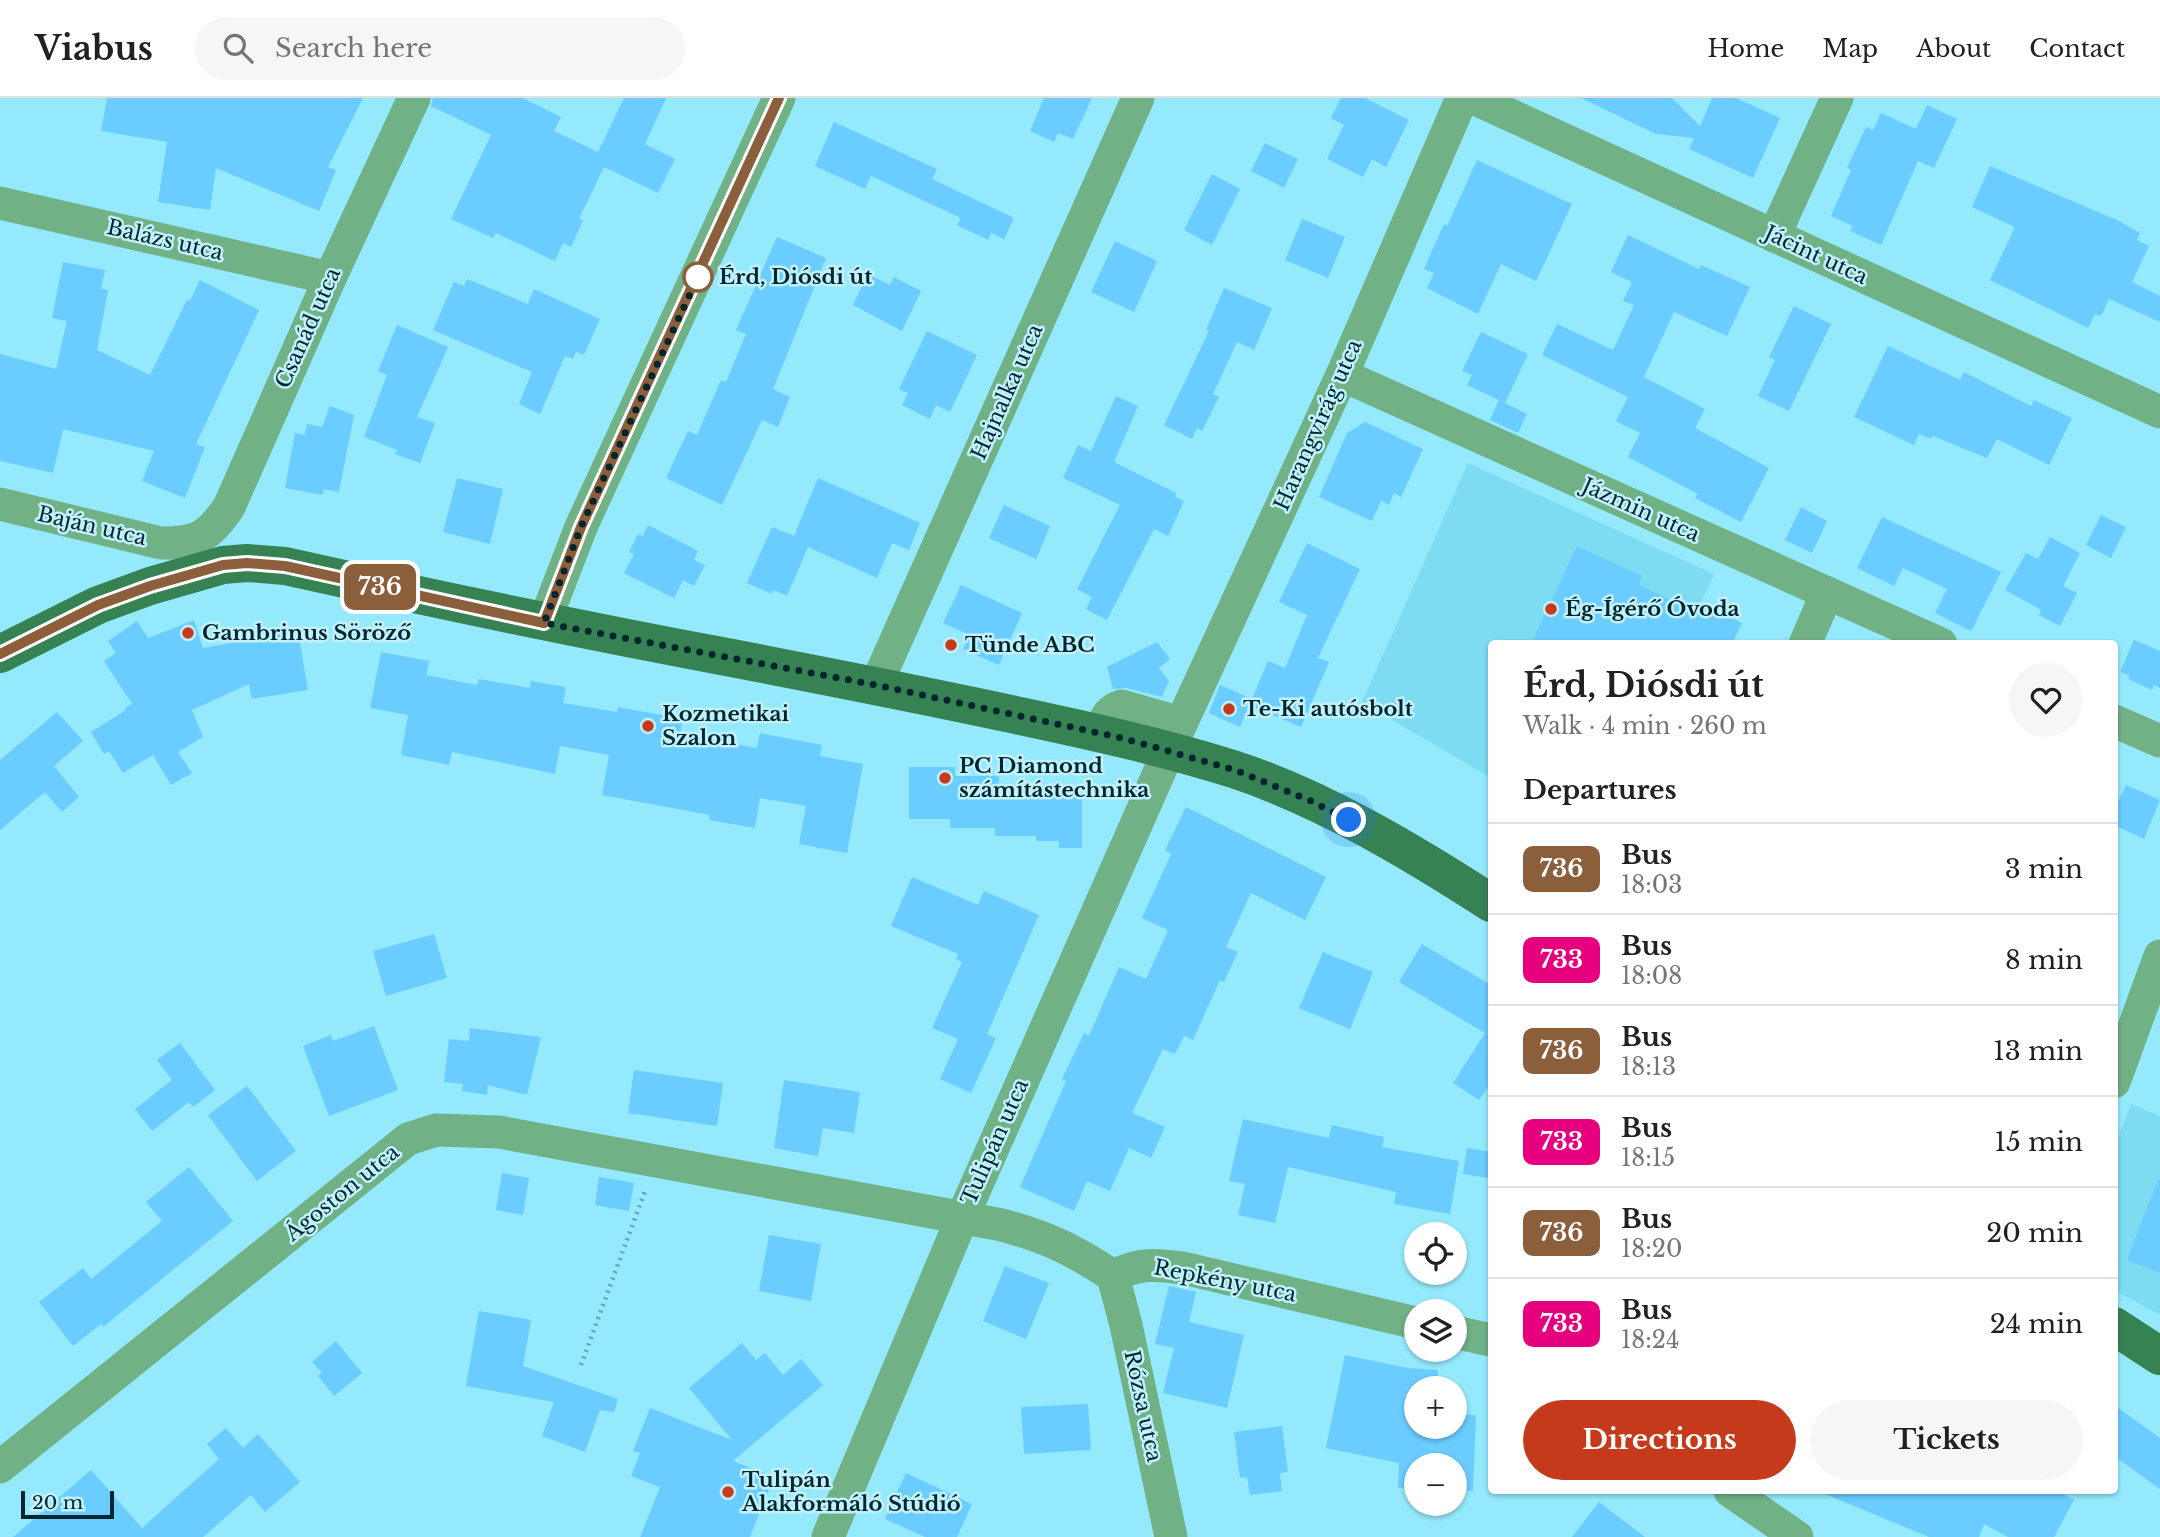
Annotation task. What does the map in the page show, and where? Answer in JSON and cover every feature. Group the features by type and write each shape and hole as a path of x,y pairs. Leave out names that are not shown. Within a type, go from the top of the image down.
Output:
{"main road":[{"path":"0,654 98,605 198,572 223,565 247,563 285,566 544,623 876,685 1099,733 1175,737 1235,770 1311,801 1368,830 1488,901"},
{"path":"2118,1329 2160,1356"}],"street":[{"name":"Csanád utca","path":"186,543 213,530 229,507 330,278 414,98"},
{"path":"544,623 581,527 779,98"},
{"name":"Hajnalka utca","path":"876,685 1138,98"},
{"name":"Harangvirág utca","path":"1175,737 1342,375 1462,98"},
{"name":"Jácint utca","path":"1473,98 2160,412"},
{"path":"1774,236 1837,98"},
{"name":"Balázs utca","path":"0,203 330,278"},
{"name":"Jázmin utca","path":"1342,375 1932,640"},
{"name":"Baján utca","path":"0,504 161,542 186,543"},
{"path":"1807,640 1827,593"},
{"path":"2118,723 2160,741"},
{"name":"Tulipán utca","path":"828,1537 962,1218 1175,737"},
{"path":"2118,1071 2160,956"},
{"name":"Ágoston utca","path":"0,1467 307,1222 388,1153 422,1133 436,1130 499,1132 962,1218"},
{"path":"962,1218 1040,1236 1073,1250 1113,1276"},
{"name":"Repkény utca","path":"1113,1276 1132,1266 1170,1266 1404,1320"},
{"name":"Rózsa utca","path":"1113,1276 1171,1537"},
{"path":"1467,1335 1488,1339"},
{"path":"1734,1494 1797,1537"}],"path":[{"path":"581,1365 647,1186"}],"shaded area":[{"name":"Ég-Ígérő Óvoda","path":"1468,463 1714,574 1684,640 1488,640 1488,776 1362,702"},
{"path":"2131,1104 2160,1116 2160,1315 2118,1292 2118,1138"}],"building":[{"path":"107,98 363,98 328,167 336,170 319,211 216,168 210,210 158,202 167,142 101,131"},
{"path":"433,98 523,98 561,117 554,131 598,152 624,98 666,98 645,144 675,159 658,193 604,167 579,219 583,220 571,247 563,243 555,261 496,233 493,238 451,219 491,135 431,106"},
{"path":"1044,98 1092,98 1073,139 1058,133 1054,142 1030,131"},
{"path":"1341,98 1365,98 1409,120 1386,167 1372,159 1363,177 1327,159 1344,125 1331,118"},
{"path":"1581,98 1672,98 1700,126 1712,98 1736,98 1780,118 1753,178 1689,149 1694,138 1656,134"},
{"path":"1927,105 1957,119 1934,168 1918,161 1881,245 1850,231 1853,226 1831,216 1851,170 1847,168 1866,127 1873,130 1881,113 1916,129"},
{"path":"834,122 937,169 932,179 1014,218 1004,239 991,233 988,240 957,225 961,218 871,176 865,189 815,166"},
{"path":"1265,143 1298,159 1284,188 1251,171"},
{"path":"1477,160 1572,204 1536,281 1501,264 1478,314 1427,288 1434,273 1424,269"},
{"path":"1990,166 2119,221 2140,233 2137,240 2149,246 2132,282 2160,296 2160,322 2109,299 2101,316 2095,314 2088,328 1990,280 2015,227 1972,207"},
{"path":"1212,174 1240,189 1212,245 1184,230"},
{"path":"1302,219 1345,237 1328,278 1285,260"},
{"path":"1628,235 1699,269 1701,265 1750,287 1727,336 1674,312 1644,377 1705,409 1695,428 1769,468 1741,522 1695,498 1698,494 1628,457 1640,433 1616,421 1628,397 1542,355 1557,324 1613,350 1634,305 1623,301 1632,282 1611,272"},
{"path":"777,237 826,258 773,389 790,397 778,427 762,420 722,505 666,478 688,431 697,435 721,380 726,382 746,334 736,330"},
{"path":"1115,241 1157,261 1134,312 1091,292"},
{"path":"63,262 105,270 101,289 108,290 97,350 150,375 187,300 190,301 200,280 259,310 196,444 205,447 185,498 142,481 154,451 63,429 53,473 0,461 0,354 56,369 67,321 52,318"},
{"path":"868,274 890,285 894,277 921,291 902,331 853,305"},
{"path":"467,279 528,304 534,289 600,319 584,355 576,352 573,359 565,356 540,414 519,404 532,372 433,330 454,282 464,286"},
{"path":"1224,288 1272,308 1254,350 1237,342 1213,394 1219,397 1202,431 1197,428 1192,439 1164,425 1209,331 1206,330"},
{"path":"1794,306 1831,324 1789,411 1758,396 1775,360 1769,357"},
{"path":"397,325 448,347 417,417 435,423 420,463 395,454 397,450 364,437 387,375 378,371"},
{"path":"927,331 977,355 950,412 936,405 930,419 902,405 908,393 899,389"},
{"path":"1481,332 1528,354 1505,403 1467,385 1472,375 1462,371"},
{"path":"1888,346 1960,380 1964,372 2031,406 2034,400 2072,418 2049,465 1997,439 1987,458 1933,436 1931,439 1919,434 1914,445 1854,417"},
{"path":"1116,396 1138,406 1114,462 1176,493 1175,497 1184,501 1168,536 1154,529 1107,620 1086,609 1092,597 1077,589 1120,505 1063,478 1078,445 1091,451"},
{"path":"1499,400 1527,414 1518,433 1490,420"},
{"path":"330,406 354,415 339,492 324,489 322,495 285,488 295,433 305,435 307,424 322,427"},
{"path":"1365,422 1423,449 1401,497 1394,493 1389,505 1381,501 1372,521 1319,497 1347,433"},
{"path":"457,478 503,489 490,544 443,532"},
{"path":"818,478 920,523 909,550 892,543 877,578 808,547 787,596 773,590 772,594 747,583 772,527 794,536"},
{"path":"1004,505 1050,526 1036,559 989,538"},
{"path":"1801,507 1827,521 1812,553 1785,540"},
{"path":"2101,515 2126,527 2111,558 2086,545"},
{"path":"1882,517 2001,572 1971,631 1935,613 1947,589 1903,568 1894,586 1857,568"},
{"path":"648,525 698,551 694,560 705,565 694,586 683,580 674,598 624,573 634,554 629,552 638,534 643,536"},
{"path":"2050,537 2080,553 2063,586 2077,593 2060,626 2039,615 2041,610 2005,590 2026,553 2038,559"},
{"path":"1307,543 1360,569 1318,658 1329,662 1301,727 1249,705 1240,727 1209,713 1220,685 1252,699 1268,661 1285,668 1307,615 1279,602"},
{"path":"1577,546 1642,576 1639,585 1697,612 1701,603 1742,623 1734,640 1533,640"},
{"path":"961,585 1022,613 999,665 963,649 970,635 943,623"},
{"path":"194,620 203,648 298,631 308,690 252,699 249,684 192,710 203,737 178,752 192,773 171,785 153,755 123,773 109,751 104,754 91,732 132,704 104,661 116,653 108,641 137,621 148,638"},
{"path":"2134,640 2160,651 2160,688 2154,685 2152,690 2128,679 2130,676 2120,672"},
{"path":"1157,642 1170,659 1159,668 1169,681 1162,697 1127,688 1113,689 1107,667"},
{"path":"381,652 429,661 426,675 477,685 479,679 530,688 531,681 566,687 563,703 617,712 618,707 683,719 680,734 757,748 760,733 822,745 820,756 863,764 847,853 799,844 806,806 760,798 755,828 709,820 710,815 602,795 609,755 560,746 555,774 452,752 449,765 401,755 408,715 370,708"},
{"path":"57,712 83,741 54,766 79,797 62,812 45,792 0,830 0,760"},
{"path":"909,767 955,767 955,776 999,776 999,786 1041,787 1041,796 1082,796 1082,848 1059,848 1059,841 1036,841 1036,836 995,836 995,828 950,828 950,819 909,819"},
{"path":"2126,785 2160,800 2144,839 2118,827 2118,802"},
{"path":"1186,807 1326,877 1305,920 1251,893 1226,947 1238,952 1224,982 1220,980 1193,1040 1184,1036 1175,1054 1163,1049 1132,1113 1165,1127 1151,1158 1129,1148 1110,1191 1087,1181 1074,1211 1020,1187 1066,1081 1062,1079 1084,1033 1089,1036 1119,967 1146,979 1168,930 1142,918 1171,854 1165,850"},
{"path":"912,877 978,905 984,891 1039,915 987,1034 996,1038 971,1093 940,1079 958,1039 932,1028 962,962 956,959 958,954 891,926"},
{"path":"434,934 447,978 386,996 373,951"},
{"path":"1422,944 1488,983 1488,1087 1479,1100 1453,1083 1485,1033 1399,982"},
{"path":"1323,952 1373,972 1350,1029 1299,1008"},
{"path":"374,1026 398,1090 329,1116 303,1046 331,1035 333,1041"},
{"path":"470,1028 541,1037 527,1095 488,1085 487,1095 462,1091 463,1084 444,1082 449,1039 469,1041"},
{"path":"180,1043 215,1090 193,1107 189,1102 152,1131 135,1109 172,1080 157,1060"},
{"path":"634,1070 723,1083 717,1126 628,1113"},
{"path":"784,1080 860,1092 854,1133 823,1128 818,1156 774,1148"},
{"path":"247,1086 296,1151 257,1181 208,1115"},
{"path":"1243,1119 1329,1138 1332,1125 1384,1137 1382,1147 1459,1161 1450,1214 1394,1204 1396,1192 1288,1167 1275,1223 1238,1215 1245,1184 1229,1181"},
{"path":"1467,1148 1488,1152 1488,1178 1463,1174"},
{"path":"189,1167 233,1221 103,1327 101,1324 73,1346 39,1302 83,1268 91,1279 162,1221 146,1202"},
{"path":"502,1173 529,1178 523,1215 496,1210"},
{"path":"599,1177 634,1183 629,1211 595,1205"},
{"path":"2158,1179 2160,1180 2160,1273 2127,1260"},
{"path":"769,1235 821,1244 811,1301 759,1291"},
{"path":"1005,1266 1049,1283 1026,1339 983,1321"},
{"path":"1169,1286 1196,1292 1189,1322 1244,1335 1227,1408 1163,1393 1174,1348 1155,1344"},
{"path":"479,1311 531,1320 523,1366 618,1399 614,1412 600,1410 585,1452 542,1436 554,1402 466,1386"},
{"path":"336,1341 362,1373 334,1396 318,1376 322,1373 312,1362"},
{"path":"742,1343 756,1360 765,1353 783,1375 801,1359 823,1385 733,1461 774,1477 750,1537 640,1537 660,1487 631,1476 640,1453 633,1451 650,1408 732,1440 689,1388"},
{"path":"1345,1355 1408,1368 1438,1370 1438,1376 1404,1376 1404,1439 1467,1439 1467,1415 1476,1415 1473,1491 1467,1491 1467,1453 1404,1453 1404,1488 1398,1488 1399,1463 1326,1448"},
{"path":"1088,1404 1091,1450 1024,1454 1021,1407"},
{"path":"2118,1408 2160,1438 2160,1489 2118,1459"},
{"path":"1282,1426 1288,1472 1280,1473 1282,1491 1250,1495 1247,1477 1240,1478 1234,1432"},
{"path":"226,1428 243,1448 258,1434 300,1482 265,1512 251,1495 203,1537 13,1537 91,1470 142,1528 219,1459 207,1444"},
{"path":"906,1473 972,1504 957,1537 925,1537 885,1519"},
{"path":"1825,1494 2063,1494 2074,1500 2054,1537 2008,1537 1984,1524 1979,1537 1929,1537"},
{"path":"1599,1502 1645,1537 1572,1537"}],"bus line":[{"name":"736","path":"0,654 98,605 198,572 223,565 247,563 285,566 544,623 581,527 779,98"}],"place":[{"name":"Érd, Diósdi út","path":"698,277"},
{"name":"Ég-Ígérő Óvoda","path":"1551,609"},
{"name":"Gambrinus Söröző","path":"188,633"},
{"name":"Tünde ABC","path":"951,645"},
{"name":"Te-Ki autósbolt","path":"1229,709"},
{"name":"Kozmetikai Szalon","path":"648,726"},
{"name":"PC Diamond számítástechnika","path":"945,778"},
{"name":"Tulipán Alakformáló Stúdió","path":"728,1492"}],"route":[{"path":"698,277 699,275 581,527 544,623 876,685 1122,738 1235,770 1311,801 1349,820"}]}
